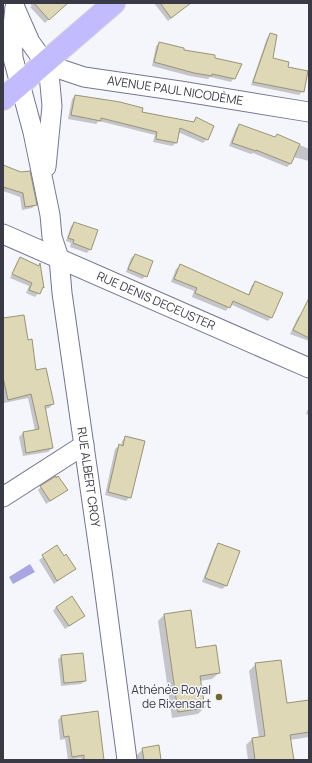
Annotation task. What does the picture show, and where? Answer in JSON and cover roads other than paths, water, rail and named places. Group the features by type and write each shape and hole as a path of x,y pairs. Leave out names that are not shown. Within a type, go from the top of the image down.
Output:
{"main road":[{"path":"3,99 114,3"}],"street":[{"name":"RUE ALBERT CROY","path":"15,5 30,42 44,63 49,74 52,106 46,162 46,195"},
{"name":"RUE ALBERT CROY","path":"15,5 12,34 13,58 33,132 50,215 52,237 58,258 127,760"},
{"name":"AVENUE PAUL NICODÈME","path":"44,63 84,77 309,112"},
{"name":"RUE DENIS DECEUSTER","path":"3,234 309,368"},
{"path":"3,497 84,445"}],"water":[{"path":"30,564 35,572 13,584 9,577"}],"place":[{"name":"Athénée Royal de Rixensart","path":"219,697"}]}
